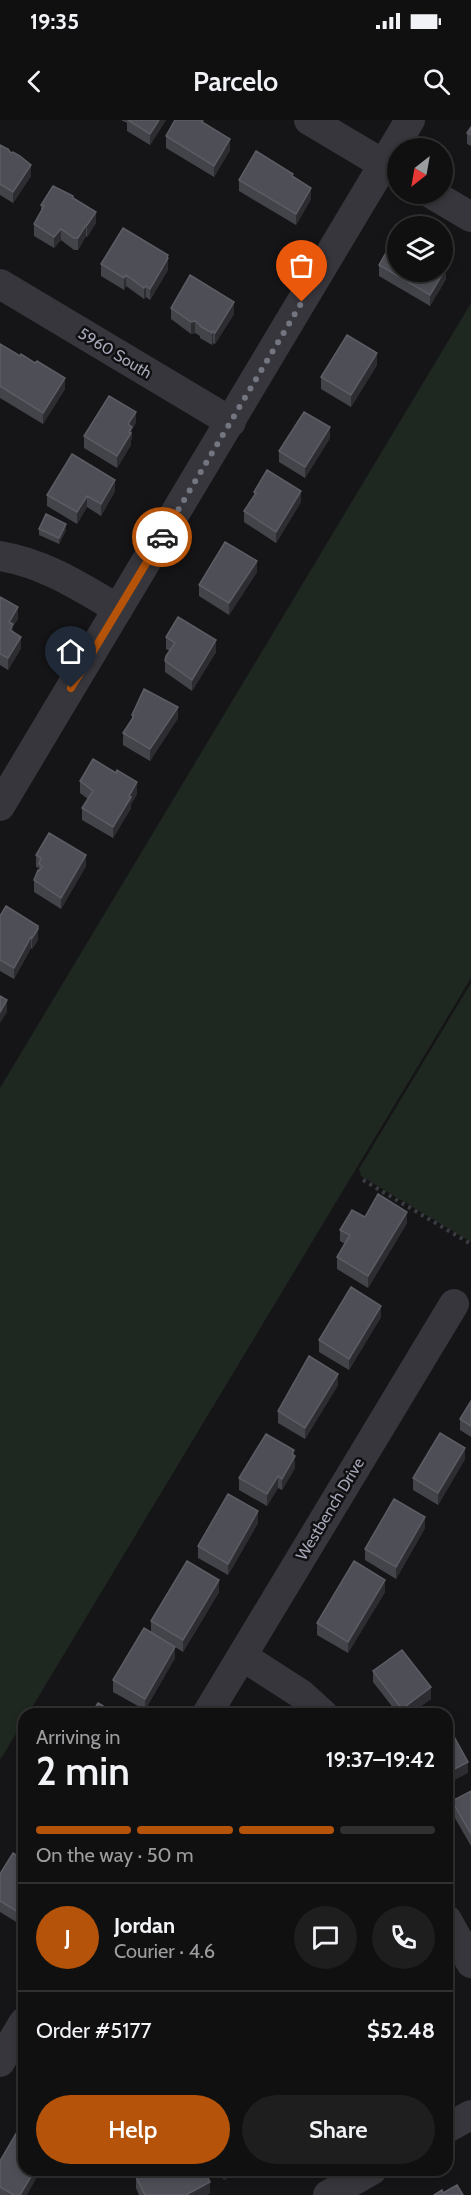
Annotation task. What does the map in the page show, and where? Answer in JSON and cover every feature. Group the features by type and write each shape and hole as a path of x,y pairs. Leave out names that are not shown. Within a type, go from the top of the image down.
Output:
{"street":[{"path":"309,120 387,167"},
{"path":"403,138 410,120"},
{"path":"0,806 231,422 387,174"},
{"path":"449,204 471,217"},
{"name":"5960 South","path":"0,284 231,422"},
{"path":"0,556 22,559 60,576 118,609"},
{"name":"Westbench Drive","path":"211,1708 454,1304"},
{"path":"242,1656 301,1694 316,1708"},
{"path":"453,1931 471,1963"},
{"path":"0,2061 18,2032"},
{"path":"453,2125 471,2115"},
{"path":"328,2195 361,2176"}],"path":[{"path":"363,1180 471,1244"}],"shaded area":[{"path":"471,303 471,978 32,1708 18,1708 18,1731 0,1760 0,1088"},
{"path":"471,983 471,1242 361,1176 359,1169"}],"building":[{"path":"128,120 159,120 150,134"},
{"path":"175,120 203,120 202,122 230,139 214,166 166,136"},
{"path":"0,145 31,165 13,192 0,184"},
{"path":"256,151 311,188 296,214 239,180"},
{"path":"53,186 96,212 78,238 74,238 61,229 54,237 34,224 44,206 41,205"},
{"path":"123,228 168,255 150,289 146,286 144,288 126,275 124,278 101,264"},
{"path":"387,251 387,270 379,265"},
{"path":"190,275 234,302 215,333 195,321 191,322 171,308"},
{"path":"408,282 438,282 430,295"},
{"path":"347,335 377,353 351,395 321,377"},
{"path":"0,344 35,363 37,361 65,378 43,413 0,386"},
{"path":"109,396 136,412 128,424 132,427 129,432 131,433 117,456 84,436"},
{"path":"304,412 330,427 305,467 279,451"},
{"path":"72,454 115,480 101,504 87,496 77,512 47,495"},
{"path":"267,470 301,491 276,532 244,511"},
{"path":"46,514 66,524 59,538 39,529"},
{"path":"225,542 257,561 229,603 199,585"},
{"path":"0,597 18,607 9,622 13,624 10,630 21,637 8,658 0,654"},
{"path":"178,617 216,640 192,680 165,661 175,643 166,637"},
{"path":"144,689 178,707 150,749 123,733 134,716 132,715"},
{"path":"93,759 137,782 113,827 82,808 93,791 80,781"},
{"path":"49,833 86,855 61,898 34,880 42,866 39,864 41,858 36,855"},
{"path":"6,906 38,926 14,968 0,960 0,916"},
{"path":"0,996 7,1000 0,1012"},
{"path":"378,1194 407,1212 368,1276 337,1257 350,1235 340,1230 352,1210 365,1217"},
{"path":"351,1287 381,1306 349,1359 319,1340"},
{"path":"309,1356 338,1374 305,1428 278,1411"},
{"path":"471,1401 471,1426 460,1419"},
{"path":"440,1433 465,1448 438,1493 413,1478"},
{"path":"266,1434 294,1450 292,1454 295,1456 282,1479 278,1476 267,1494 239,1478"},
{"path":"228,1494 258,1511 228,1564 198,1546"},
{"path":"394,1499 425,1517 396,1567 365,1549"},
{"path":"187,1561 219,1580 183,1640 151,1621"},
{"path":"354,1561 385,1580 348,1642 317,1623"},
{"path":"144,1628 175,1647 145,1699 113,1680"},
{"path":"402,1650 431,1687 401,1708 373,1671"},
{"path":"98,1703 107,1708 95,1708"},
{"path":"453,1735 468,1762 453,1770"},
{"path":"471,1791 471,1834 453,1803 453,1800"},
{"path":"13,1853 18,1856 18,1912 0,1901 0,1874"},
{"path":"18,2130 18,2176 31,2176 20,2195 14,2195 0,2187 0,2161"},
{"path":"207,2176 210,2182 186,2195 145,2195 136,2177"},
{"path":"457,2185 463,2195 434,2195 442,2190 443,2193"}],"way so far":[{"path":"162,537 302,302"}],"route":[{"path":"71,688 162,537"}]}
